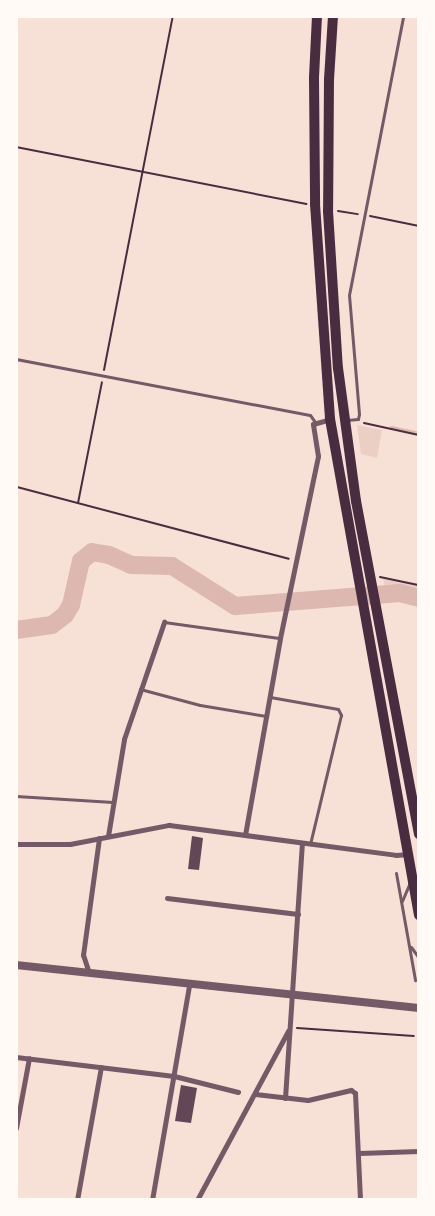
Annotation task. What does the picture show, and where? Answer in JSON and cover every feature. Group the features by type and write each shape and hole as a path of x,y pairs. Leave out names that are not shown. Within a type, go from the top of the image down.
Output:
{"highway":[{"path":"317,16 314,78 315,204 330,419 358,586 419,914"},
{"path":"333,16 329,79 328,211 332,297 344,421 370,581 419,834"}],"street":[{"path":"245,835 280,638 318,456 315,422 330,419"},
{"path":"108,836 124,739 139,689 164,622"},
{"path":"16,844 70,844 169,825 399,856 408,854"},
{"path":"89,973 83,955 99,838"},
{"path":"285,1098 302,844"},
{"path":"167,898 298,914"},
{"path":"16,965 419,1008"},
{"path":"152,1200 190,985"},
{"path":"197,1200 290,1028"},
{"path":"16,1057 174,1076 238,1092"},
{"path":"16,1128 29,1058"},
{"path":"78,1200 101,1067"},
{"path":"255,1094 308,1100 351,1090 355,1093 360,1200"},
{"path":"359,1153 419,1151"}],"lane":[{"path":"344,421 358,419 348,295 403,16"},
{"path":"16,359 310,415 315,422"},
{"path":"164,622 280,638"},
{"path":"139,689 200,705 266,716"},
{"path":"270,697 338,709 341,715 310,845"},
{"path":"16,796 113,802"},
{"path":"396,873 415,980"},
{"path":"402,902 412,878"},
{"path":"410,946 419,958"}],"path":[{"path":"78,503 173,16"},
{"path":"16,147 299,203"},
{"path":"328,211 364,215 419,226"},
{"path":"358,419 364,423 419,435"},
{"path":"16,445 17,487 296,560"},
{"path":"370,581 419,585"},
{"path":"290,1028 414,1036"}],"shaded area":[{"path":"357,425 382,430 377,458 361,454"},
{"path":"383,579 419,583 419,593 386,590"}],"building":[{"path":"192,836 203,838 199,870 188,869"},
{"path":"181,1085 197,1088 191,1123 175,1121"}],"waterway":[{"path":"391,427 419,433"},
{"path":"16,630 52,625 65,615 71,605 81,561 92,552 109,555 131,565 172,566 235,606 400,593 419,598"}]}
